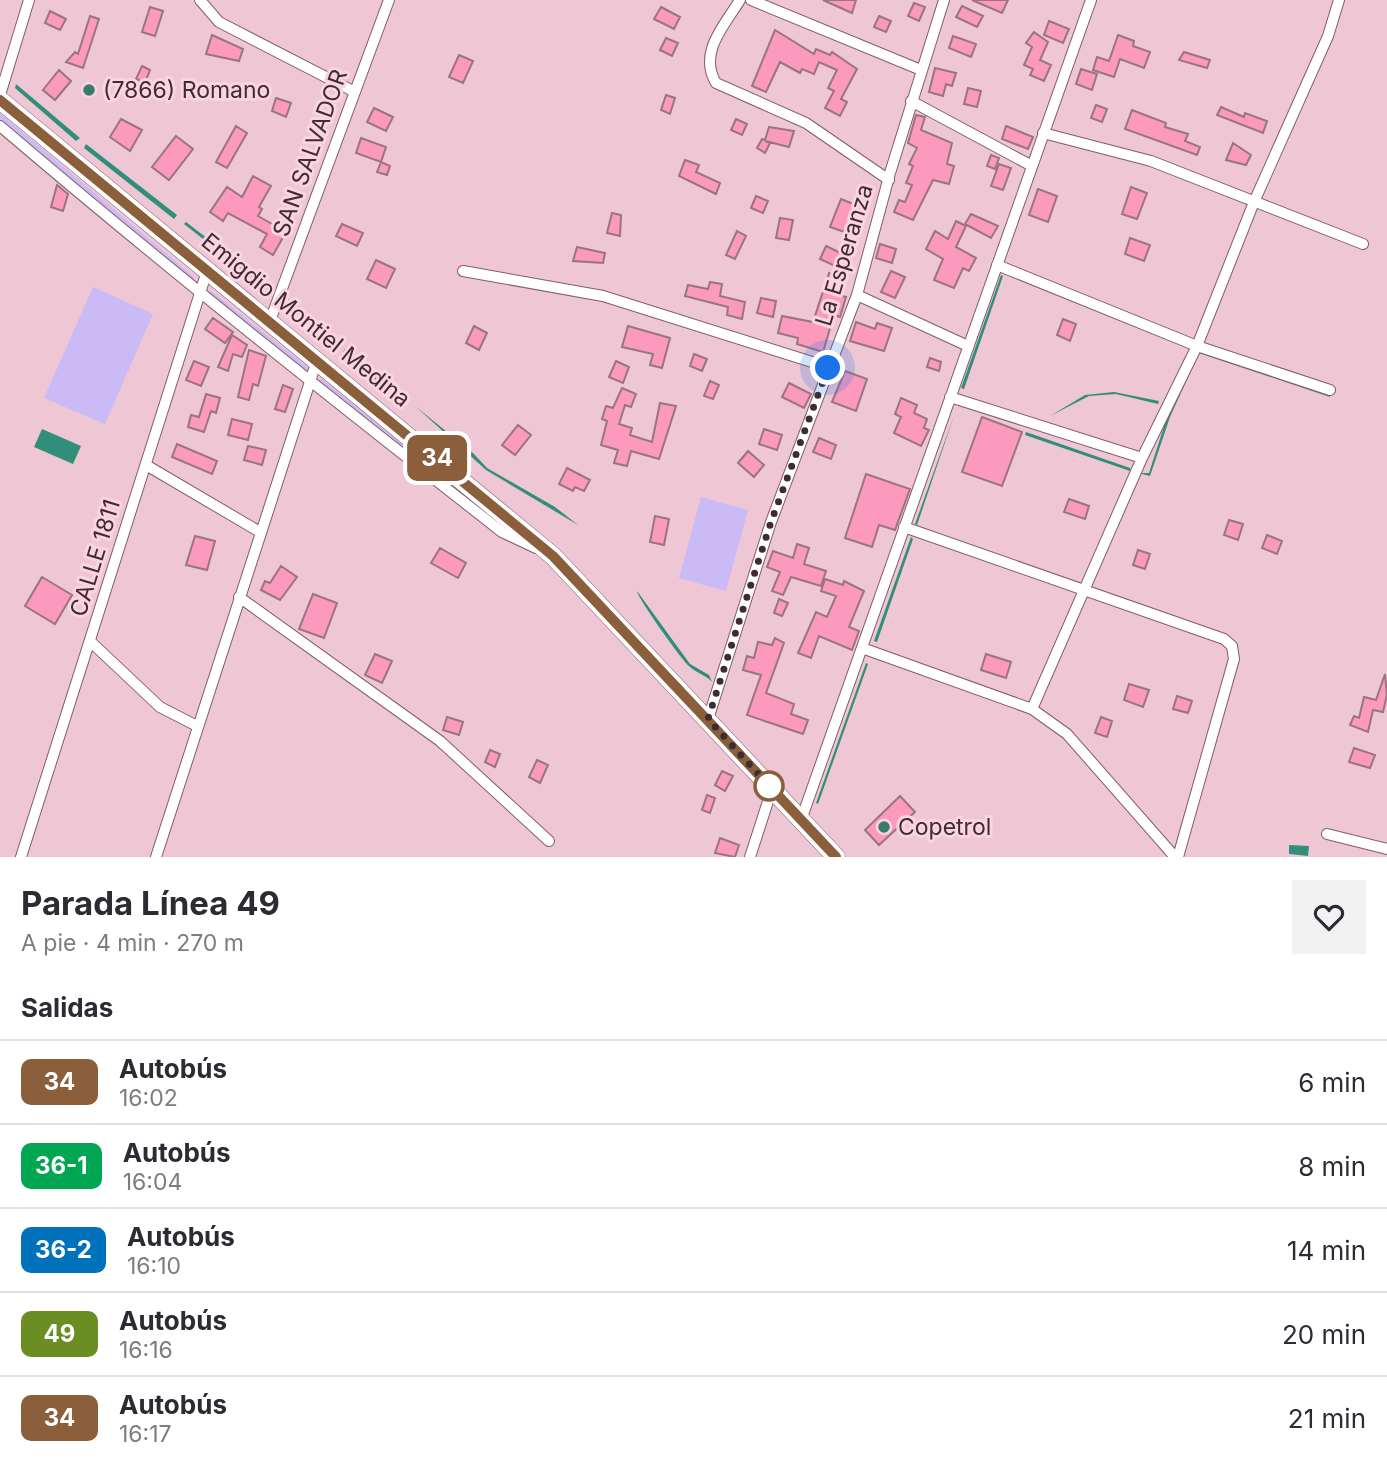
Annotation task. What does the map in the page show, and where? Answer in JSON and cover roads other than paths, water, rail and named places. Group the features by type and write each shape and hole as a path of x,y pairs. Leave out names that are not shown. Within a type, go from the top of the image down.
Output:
{"main road":[{"name":"Emigdio Montiel Medina","path":"0,98 553,556 836,857"}],"street":[{"path":"0,98 29,0"},
{"path":"200,0 200,5 219,22 355,92"},
{"name":"SAN SALVADOR","path":"270,321 389,0"},
{"path":"740,0 711,49 708,61 716,83 806,123 889,180"},
{"path":"751,0 921,70"},
{"name":"La Esperanza","path":"708,719 771,522 857,295 911,101 944,0"},
{"path":"801,820 1091,0"},
{"path":"1032,709 1142,458 1196,346 1254,202 1328,36 1339,0"},
{"path":"911,101 1031,166"},
{"path":"0,126 200,294 502,532 553,556"},
{"path":"1043,133 1150,162 1363,244"},
{"path":"997,265 1196,346 1330,390"},
{"name":"CALLE 1811","path":"21,857 207,271"},
{"path":"463,271 628,303 828,368"},
{"path":"857,295 968,346"},
{"path":"156,857 317,360"},
{"path":"950,397 1142,458"},
{"path":"146,465 260,532"},
{"path":"904,527 1224,639 1231,646 1234,659 1177,857"},
{"path":"239,597 440,741 549,841"},
{"path":"91,642 160,707 197,726"},
{"path":"862,648 1032,709 1067,734 1177,857"},
{"path":"750,857 772,789"},
{"path":"1327,834 1387,848"}],"place":[{"name":"(7866) Romano","path":"89,90"},
{"name":"Copetrol","path":"884,827"}]}
